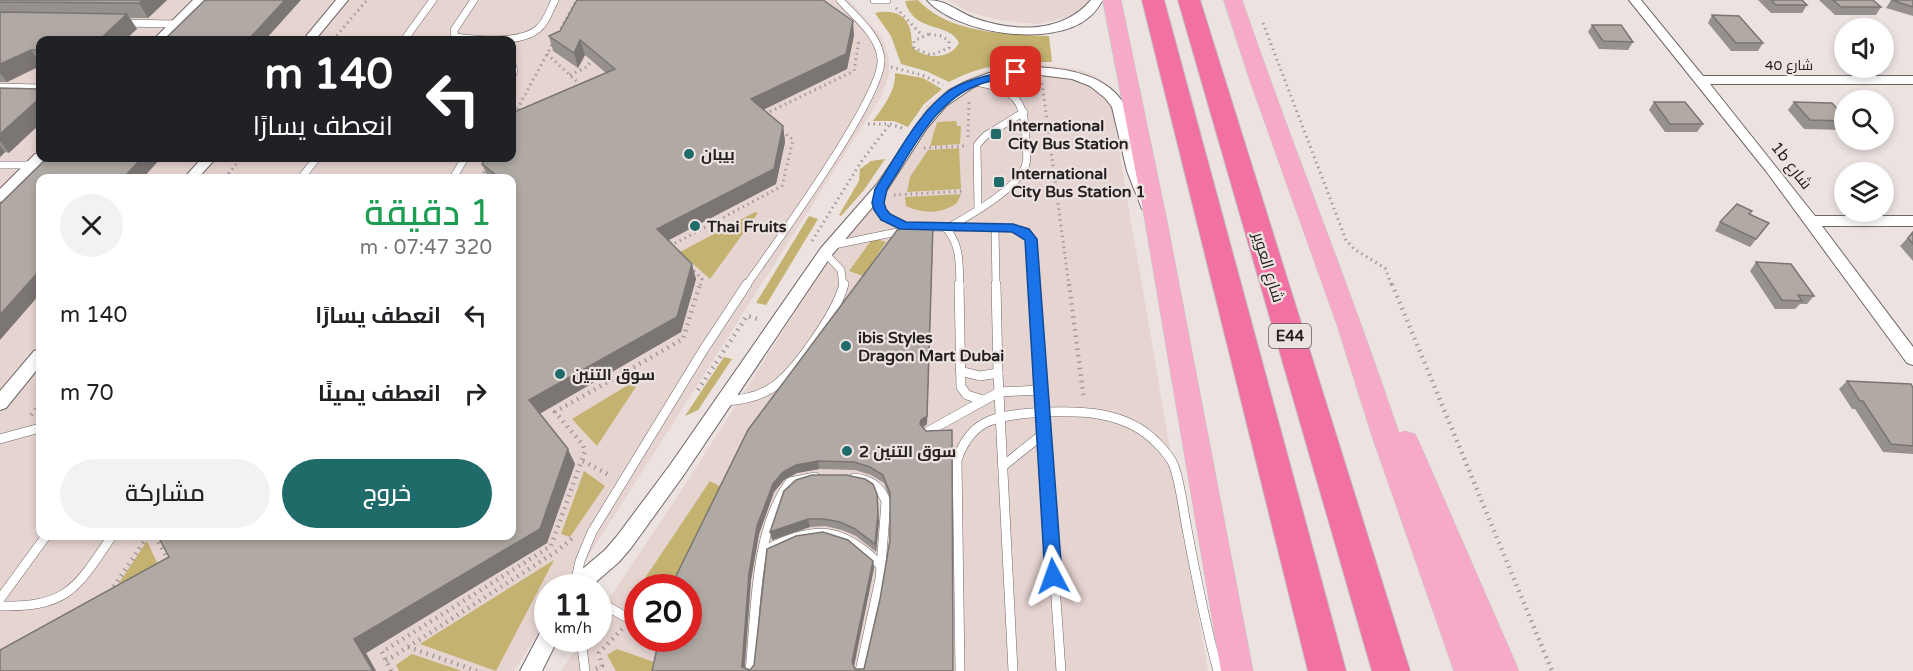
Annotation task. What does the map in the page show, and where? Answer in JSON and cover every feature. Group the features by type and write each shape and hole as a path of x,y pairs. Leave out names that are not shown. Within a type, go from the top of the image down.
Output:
{"highway":[{"path":"1135,0 1145,22 1163,45"},
{"path":"1153,0 1327,671"},
{"name":"شارع العوير","path":"1189,0 1391,671"},
{"path":"1198,29 1204,0"}],"main road":[{"path":"1112,0 1156,221 1237,671"},
{"path":"1233,0 1263,89 1350,325 1386,436 1470,671"},
{"path":"1350,325 1381,387 1503,671"}],"street":[{"path":"163,36 200,0"},
{"path":"312,36 342,0"},
{"path":"933,0 968,21 1025,30 1056,27 1073,22 1086,13 1097,0"},
{"name":"1b شارع","path":"1635,0 1812,220 1913,359"},
{"path":"591,574 624,542 726,401 828,249 880,192 929,115 954,93 975,82 1001,74 1041,71 1075,76 1101,88 1118,104 1138,185 1156,221"},
{"name":"شارع 40","path":"1701,80 1913,80"},
{"path":"0,197 36,161"},
{"path":"195,174 205,162"},
{"path":"1812,220 1913,221"},
{"path":"0,403 36,361"},
{"path":"531,671 541,652"}],"lane":[{"path":"407,36 433,0"},
{"path":"453,36 454,30 474,0"},
{"path":"516,36 524,36 541,26 555,0"},
{"path":"578,574 580,561 592,532 704,349 854,125 876,84 881,66 880,53 875,39 840,0"},
{"path":"874,0 887,0"},
{"path":"117,23 175,24"},
{"path":"946,228 978,209 1025,169 1026,131 1022,103 1014,94 996,86 975,82"},
{"path":"0,87 36,88"},
{"path":"978,209 977,145 985,136 1024,112"},
{"path":"0,165 36,161"},
{"path":"880,192 880,210 886,217 904,226 915,228"},
{"path":"726,401 757,396 782,380 838,304 842,294 843,276 828,249 861,237 915,228 1020,230 1031,239 1061,671"},
{"path":"946,228 955,239 959,251 960,371 963,391 972,398 983,400"},
{"path":"995,228 998,373 1013,671"},
{"path":"960,371 980,376 998,373"},
{"path":"927,432 999,392 1040,390"},
{"path":"960,671 957,460 960,448 971,433 987,421 1001,416 1086,413 1115,417 1144,431 1166,453 1174,466 1208,636 1218,671"},
{"path":"0,439 36,429"},
{"path":"1003,466 1043,434"},
{"path":"750,671 762,552 778,498 785,487 797,479 824,477"},
{"path":"848,478 868,480 875,484 884,495 881,566 860,671"},
{"path":"762,552 790,536 815,532 828,533 858,542 881,566"},
{"path":"0,599 43,540"},
{"path":"0,606 38,605 63,597 83,579 109,540"},
{"path":"583,652 585,671"}],"path":[{"path":"336,36 367,0"},
{"path":"516,112 577,0"},
{"path":"896,7 922,36 941,36 949,41 949,48 935,54 922,53 914,48 913,44 922,36"},
{"path":"1261,19 1346,240 1355,251 1375,259 1385,268 1552,671"},
{"path":"771,120 764,114 854,71 860,34"},
{"path":"552,45 562,41"},
{"path":"570,75 590,65 596,52"},
{"path":"547,54 584,87"},
{"path":"881,66 922,75 969,102"},
{"path":"1041,71 1086,413"},
{"path":"806,251 861,162 890,124"},
{"path":"854,125 890,124 915,136"},
{"path":"677,254 669,245 782,186 793,140 778,127"},
{"path":"908,149 977,145"},
{"path":"228,174 238,162"},
{"path":"880,192 978,191"},
{"path":"391,671 382,652 547,550 554,541 585,451 583,445 555,412 683,339 702,279 685,262"},
{"path":"583,461 615,478 610,485"},
{"path":"386,661 557,551 577,533"},
{"path":"108,594 145,540"},
{"path":"158,540 170,564"},
{"path":"592,671 602,666 599,653 624,631"},
{"path":"408,647 477,671"}],"shaded area":[{"path":"0,0 205,0 168,36 36,36 36,162 41,162 0,202"},
{"path":"212,0 849,0 883,38 889,59 889,75 881,97 577,574 534,574 534,640 514,671 0,671 0,213 36,177 36,540 516,540 516,174 39,174 51,162 516,162 516,36 175,36"},
{"path":"918,0 946,20 962,26 997,33 1049,36 1052,62 999,65 974,71 949,82 926,71 901,64 891,36 875,13 891,12 904,19 910,29 913,48 919,52 931,56 944,55 955,49 959,43 948,32 923,23 909,11 905,1"},
{"path":"950,0 1092,0 1079,12 1068,17 1039,24 1004,21 983,16 965,10"},
{"path":"1046,65 1081,70 1095,75 1108,86 1208,671 561,671 573,652 612,652 612,594 624,576 624,652 702,652 702,574 626,574 927,105 950,87 980,73 1002,68"},
{"path":"895,73 923,78 942,89 924,104 908,127 894,121 873,121 891,92"},
{"path":"956,121 957,126 961,126 960,144 930,146 937,122"},
{"path":"959,148 961,189 907,192 910,177 928,150"},
{"path":"885,159 864,190 841,216 839,215 859,181 860,169 871,161"},
{"path":"961,194 957,203 939,211 919,210 906,206 905,197"},
{"path":"755,212 758,213 710,279 680,252"},
{"path":"809,216 818,219 766,305 756,303"},
{"path":"873,238 886,242 863,276 849,271"},
{"path":"724,357 732,359 698,410 685,416"},
{"path":"643,376 597,446 572,419"},
{"path":"584,471 605,486 570,537 561,534"},
{"path":"710,481 725,489 684,574 648,574"},
{"path":"147,541 164,578 97,616"},
{"path":"554,560 547,574 534,574 534,598 496,671 420,644"},
{"path":"617,649 657,663 656,671 616,671 607,655"},
{"path":"412,654 462,671 399,671 396,665"}],"building":[{"path":"0,0 143,0 139,3 0,2"},
{"path":"205,0 285,0 252,36 168,36"},
{"name":"سوق التنين","path":"577,0 823,0 853,21 846,54 751,99 783,126 774,169 657,229 692,264 677,317 529,400 568,449 540,529 354,639 373,671 0,671 0,650 169,557 160,540 516,540 516,174 495,174 482,164 483,162 516,162 516,111 615,69 580,40 574,53 549,36 560,31"},
{"path":"1771,0 1802,0 1807,5 1776,5"},
{"path":"1833,0 1873,0 1881,7 1841,7"},
{"path":"1892,0 1913,0 1913,7"},
{"path":"0,12 127,14 103,36 36,36 36,50 31,50 0,64"},
{"path":"1712,15 1739,16 1763,43 1736,43"},
{"path":"1592,25 1621,25 1633,42 1603,41"},
{"path":"0,88 36,89 36,102 0,134"},
{"path":"1654,102 1685,102 1703,124 1670,124"},
{"path":"1794,102 1832,103 1834,105 1834,121 1810,120"},
{"path":"43,162 138,162 127,174 36,174 36,274 0,315 0,204"},
{"path":"1737,204 1752,211 1749,214 1769,223 1756,239 1720,222"},
{"name":"سوق التنين 2","path":"933,225 927,416 921,420 920,424 926,431 952,430 953,671 652,671 656,652 702,652 702,574 677,574 748,430 898,229","holes":["818,461 854,462 870,467 883,475 890,493 890,540 880,599 864,669 855,669 852,662 873,561 848,540 823,532 796,536 767,549 754,665 750,670 742,667 749,573 757,526 773,484 783,472 796,465"]},
{"path":"1913,232 1913,244 1908,238"},
{"path":"1756,262 1791,264 1814,296 1798,295 1802,301 1782,300"},
{"path":"1847,381 1911,384 1913,388 1913,446 1891,444"},
{"path":"812,475 846,475 865,479 873,484 877,494 878,513 875,544 855,529 840,522 824,519 808,519 770,532 784,491 796,480"}],"place":[{"name":"International City Bus Station","path":"996,134"},
{"name":"بيبان","path":"689,154"},
{"name":"International City Bus Station 1","path":"999,182"},
{"name":"Thai Fruits","path":"695,226"},
{"name":"ibis Styles Dragon Mart Dubai","path":"846,346"},
{"name":"سوق التنين","path":"560,374"},
{"name":"سوق التنين 2","path":"847,451"}],"route":[{"path":"1016,72 975,82 954,93 933,111 881,189 878,203 886,217 904,226 1013,228 1025,232 1031,239 1053,576"}]}
